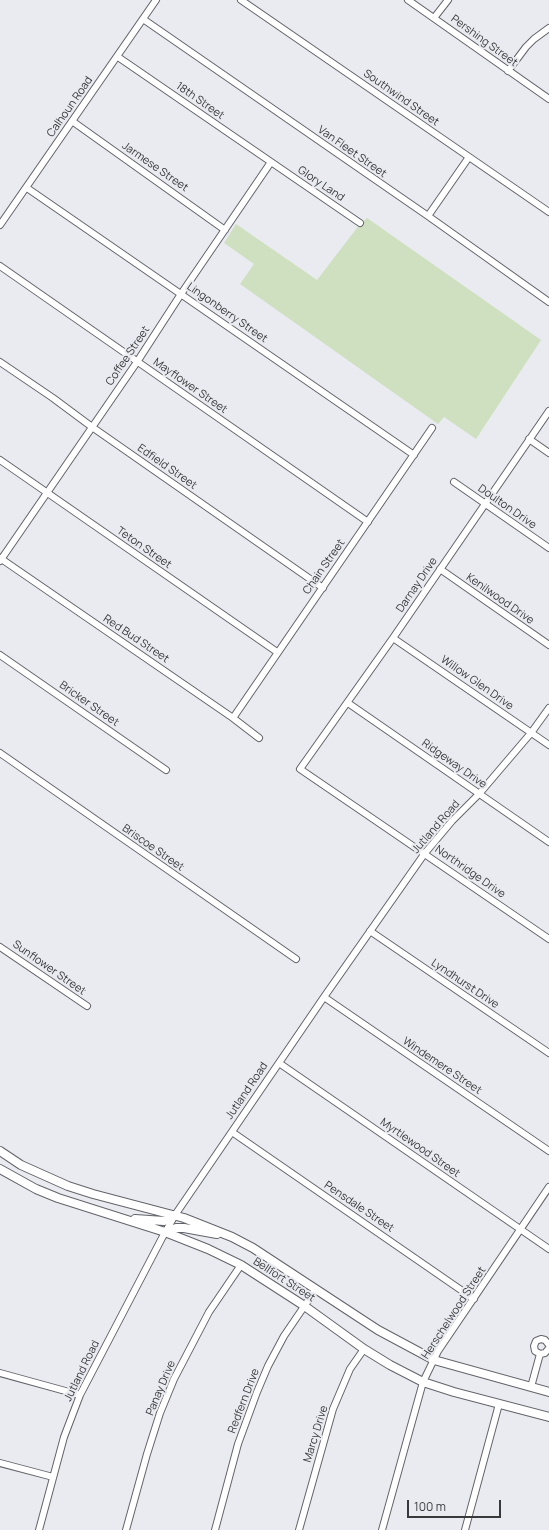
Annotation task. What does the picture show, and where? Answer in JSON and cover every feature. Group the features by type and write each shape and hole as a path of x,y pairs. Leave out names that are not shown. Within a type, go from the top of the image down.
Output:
{"main road":[{"name":"Bellfort Street","path":"0,1151 21,1165 68,1186 175,1215 232,1237 253,1248 378,1330 434,1360 549,1392"},
{"path":"14,1178 21,1165"},
{"name":"Bellfort Street","path":"0,1169 36,1189 90,1209 165,1232 208,1248 241,1265 304,1305 390,1366 423,1382 454,1392 549,1417"},
{"path":"90,1209 93,1194"},
{"path":"122,1218 164,1221 175,1215"},
{"path":"165,1232 176,1228 184,1228 232,1237"}],"street":[{"name":"Calhoun Road","path":"0,225 118,57 156,0"},
{"name":"Southwind Street","path":"242,0 549,212"},
{"name":"Pershing Street","path":"408,0 549,99"},
{"path":"434,18 448,0"},
{"name":"Van Fleet Street","path":"143,19 428,216 549,302"},
{"path":"508,71 526,47 549,28"},
{"name":"18th Street","path":"118,57 271,162"},
{"name":"Jarmese Street","path":"72,121 225,230"},
{"path":"428,216 469,157"},
{"name":"Glory Land","path":"271,162 360,223"},
{"name":"Coffee Street","path":"0,559 137,362 271,162"},
{"name":"Lingonberry Street","path":"27,188 414,454"},
{"name":"Mayflower Street","path":"0,266 368,522"},
{"name":"Edfield Street","path":"0,362 323,588"},
{"name":"Darnay Drive","path":"300,769 348,703 549,411"},
{"name":"Chain Street","path":"233,718 432,428"},
{"path":"529,439 549,453"},
{"name":"Teton Street","path":"0,460 277,652"},
{"name":"Doulton Drive","path":"454,482 549,548"},
{"name":"Red Bud Street","path":"0,559 233,718 259,738"},
{"name":"Kenilwood Drive","path":"440,569 549,645"},
{"name":"Willow Glen Drive","path":"393,638 549,745"},
{"name":"Bricker Street","path":"0,655 166,770"},
{"name":"Ridgeway Drive","path":"348,703 549,842"},
{"name":"Jutland Road","path":"39,1530 64,1437 80,1395 175,1215 324,997 425,853 452,821 479,794 531,733 549,708"},
{"name":"Briscoe Street","path":"0,753 296,959"},
{"name":"Northridge Drive","path":"300,769 549,939"},
{"name":"Lyndhurst Drive","path":"370,931 549,1053"},
{"name":"Sunflower Street","path":"0,947 87,1006"},
{"name":"Windemere Street","path":"324,997 549,1151"},
{"name":"Myrtlewood Street","path":"279,1063 549,1249"},
{"name":"Pensdale Street","path":"232,1132 474,1299"},
{"name":"Herschelwood Street","path":"382,1530 423,1382 438,1351 549,1187"},
{"name":"Panay Drive","path":"126,1530 160,1412 174,1379 209,1312 241,1265"},
{"name":"Redfern Drive","path":"215,1530 238,1444 257,1392 268,1366 284,1336 316,1289"},
{"path":"540,1354 534,1348 536,1341 543,1339 547,1341 549,1345"},
{"path":"540,1354 547,1352 549,1348"},
{"name":"Marcy Drive","path":"299,1530 333,1409 350,1369 364,1349"},
{"path":"531,1387 540,1354"},
{"path":"0,1374 80,1395"},
{"path":"465,1530 499,1404"},
{"path":"0,1463 53,1477"}],"green space":[{"path":"367,218 541,340 476,439 444,417 438,424 240,284 254,264 224,243 236,224 317,280 360,224"}]}
